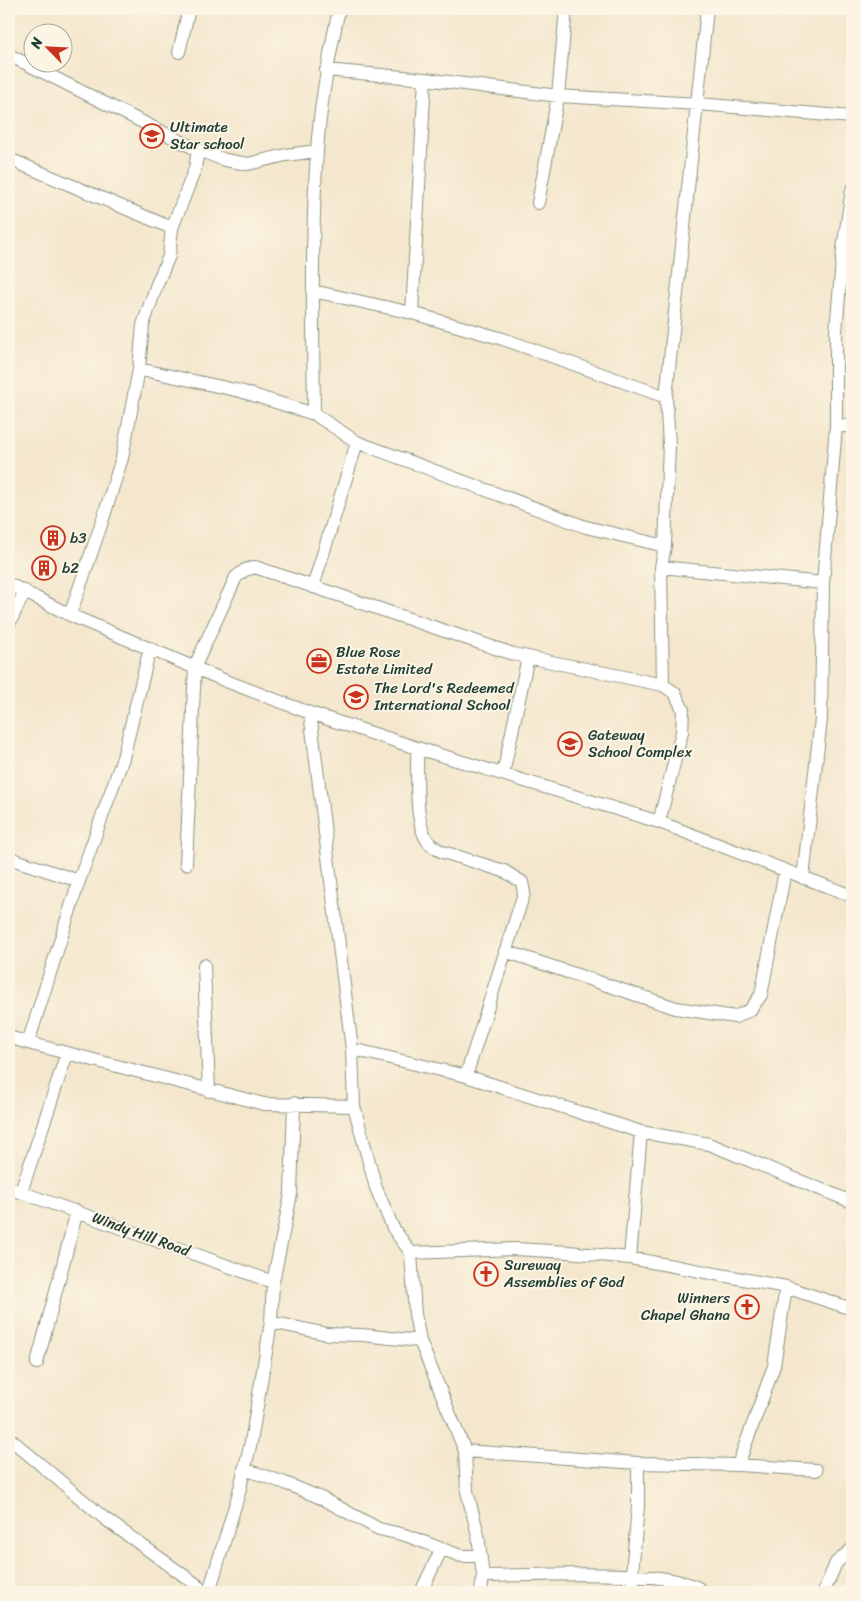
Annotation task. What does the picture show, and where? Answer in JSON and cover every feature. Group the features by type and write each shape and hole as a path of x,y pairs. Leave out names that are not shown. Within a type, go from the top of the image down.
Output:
{"street":[{"path":"178,52 189,9"},
{"path":"314,414 313,291 317,150 326,70 339,9"},
{"path":"538,203 558,96 566,9"},
{"path":"663,684 661,567 665,546 669,445 666,397 707,9"},
{"path":"9,56 198,150 225,160 248,164 317,150"},
{"path":"326,70 425,79 558,96 698,104 852,117"},
{"path":"412,313 425,79"},
{"path":"70,615 122,458 139,369 143,325 169,256 172,228 195,170 198,150"},
{"path":"9,158 172,228"},
{"path":"803,878 821,719 823,583 836,426 836,331 843,249 852,190"},
{"path":"313,291 412,313 503,339 666,397"},
{"path":"139,369 240,391 314,414 357,442 586,527 665,546"},
{"path":"836,426 852,426"},
{"path":"313,587 357,442"},
{"path":"186,864 195,666 236,577 244,570 255,567 513,654 663,684 675,693 683,710 682,732 659,822"},
{"path":"661,567 823,583"},
{"path":"9,584 70,615 195,666 226,681 310,713 416,748 659,822 852,896"},
{"path":"9,624 25,591"},
{"path":"28,1043 78,881 123,758 150,648"},
{"path":"503,774 528,657"},
{"path":"310,713 352,1049 354,1106 376,1188 392,1228 411,1252 415,1314 420,1341 465,1451 467,1491 478,1535 483,1576 481,1592"},
{"path":"416,748 420,822 426,839 433,847 443,852 504,871 522,882 524,893 466,1076"},
{"path":"9,858 78,881"},
{"path":"505,951 676,1008 734,1017 750,1010 761,995 785,871"},
{"path":"204,965 209,1090"},
{"path":"9,1037 264,1104 294,1103 354,1106"},
{"path":"352,1049 466,1076 641,1132 709,1144 852,1202"},
{"path":"15,1190 67,1053"},
{"path":"209,1592 238,1496 271,1322 274,1303 273,1282 291,1194 294,1103"},
{"path":"630,1258 641,1132"},
{"name":"Windy Hill Road","path":"15,1190 273,1282"},
{"path":"37,1363 77,1211"},
{"path":"411,1252 515,1249 630,1258 786,1287 852,1309"},
{"path":"738,1465 774,1366 786,1287"},
{"path":"271,1322 327,1334 362,1335 420,1341"},
{"path":"9,1438 104,1518 197,1585 202,1592"},
{"path":"465,1451 638,1463 738,1465 816,1470"},
{"path":"633,1592 632,1574 638,1506 638,1463"},
{"path":"244,1469 285,1482 379,1529 405,1535 461,1556 480,1556"},
{"path":"825,1589 836,1563 852,1549"},
{"path":"421,1592 441,1550"},
{"path":"483,1576 632,1574 688,1584 698,1587 704,1592"}],"place":[{"name":"Ultimate Star school","path":"152,136"},
{"name":"b3","path":"53,538"},
{"name":"b2","path":"44,568"},
{"name":"Blue Rose Estate Limited","path":"319,661"},
{"name":"The Lord's Redeemed International School","path":"356,697"},
{"name":"Gateway School Complex","path":"570,744"},
{"name":"Sureway Assemblies of God","path":"486,1274"},
{"name":"Winners Chapel Ghana","path":"747,1307"}]}
